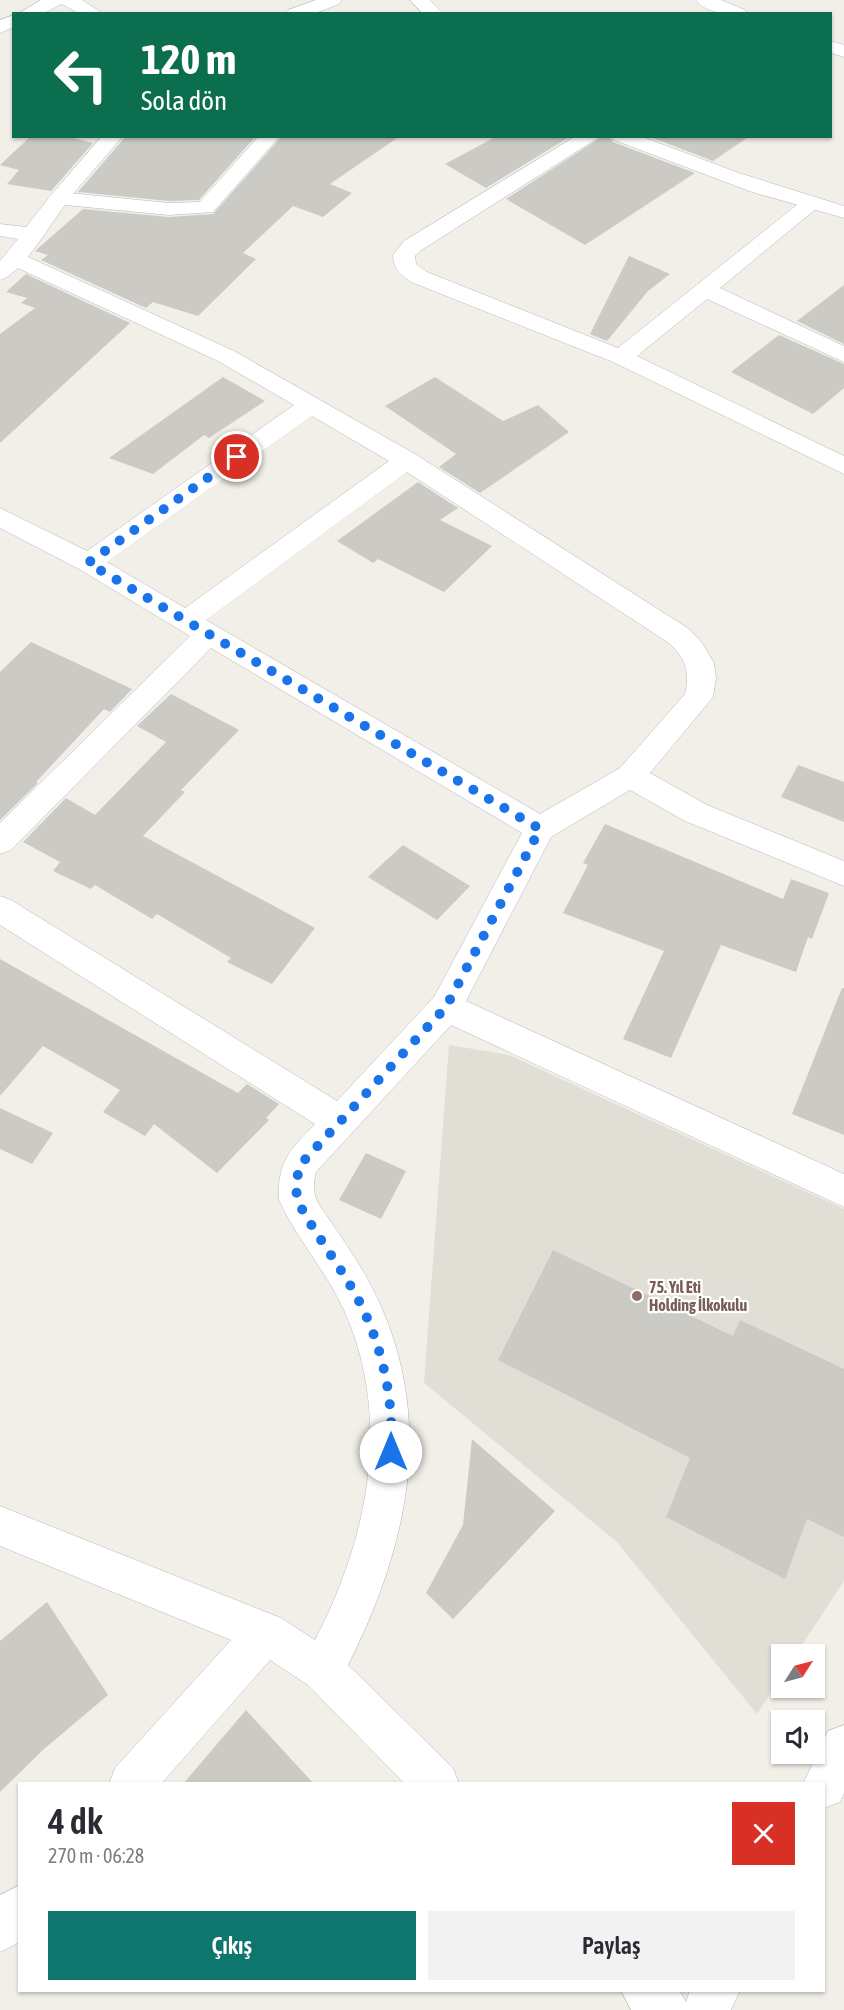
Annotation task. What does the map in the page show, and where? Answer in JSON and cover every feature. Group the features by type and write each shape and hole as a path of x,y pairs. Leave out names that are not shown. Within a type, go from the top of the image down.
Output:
{"street":[{"path":"31,12 55,0"},
{"path":"68,0 90,12"},
{"path":"300,12 333,0"},
{"path":"419,0 432,12"},
{"path":"705,0 734,12"},
{"path":"111,138 59,198 7,266 226,356 311,405 406,460 680,636 695,651 702,668 703,682 699,697 630,776 540,829 446,1007 300,1165 296,1183 297,1200 360,1304 368,1323 388,1386 392,1432 389,1490 376,1548 363,1589 345,1630 323,1670"},
{"path":"59,198 169,209 206,208 268,138"},
{"path":"588,138 412,246 404,255 405,267 419,277 621,357 844,466"},
{"path":"626,138 684,161 810,204 844,212"},
{"path":"621,357 810,204"},
{"path":"0,230 32,234"},
{"path":"704,289 844,355"},
{"path":"88,563 311,405"},
{"path":"0,842 199,627 406,460"},
{"path":"0,517 88,563 199,627 540,829"},
{"path":"630,776 696,813 844,874"},
{"path":"0,909 339,1121"},
{"path":"446,1007 844,1191"},
{"path":"0,1526 266,1633 323,1670 435,1782"},
{"path":"133,1782 266,1633"},
{"path":"825,1784 844,1747"},
{"path":"0,1929 18,1910"},
{"path":"647,1992 665,2010"},
{"path":"706,2010 715,1992"}],"shaded area":[{"name":"75. Yıl Eti Holding İlkokulu","path":"449,1045 509,1055 844,1209 844,1581 803,1644 771,1644 771,1692 757,1714 617,1542 424,1383"}],"building":[{"path":"29,138 73,138 93,143 51,191 7,184 19,170 0,165"},
{"path":"124,138 254,138 199,200 169,201 78,192"},
{"path":"280,138 397,138 330,184 352,193 323,217 293,206 243,253 256,259 198,316 153,302 146,308 41,260 48,255 35,251 83,209 169,217 213,214"},
{"path":"493,138 568,138 486,188 445,164"},
{"path":"600,138 610,138 613,142 695,173 585,245 506,199"},
{"path":"653,138 747,138 713,161"},
{"path":"629,256 670,274 648,291 607,341 590,334"},
{"path":"26,274 130,323 0,443 0,334 35,308 21,303 27,298 6,292"},
{"path":"844,285 844,344 797,321"},
{"path":"779,335 844,364 844,388 813,414 731,372"},
{"path":"223,377 265,401 209,438 204,435 153,474 109,458"},
{"path":"435,377 503,421 538,405 569,432 480,493 439,467 456,454 385,406"},
{"path":"418,482 458,508 440,520 492,546 444,592 378,559 373,563 337,541"},
{"path":"31,642 132,689 110,712 104,709 36,782 38,783 0,820 0,672"},
{"path":"171,694 239,730 181,790 185,792 143,836 315,928 272,984 227,962 231,958 157,914 152,919 95,885 91,889 53,871 60,862 23,842 66,798 95,815 166,742 137,726"},
{"path":"798,765 844,782 844,822 781,797"},
{"path":"605,824 783,899 791,879 829,893 812,939 808,937 796,972 721,945 671,1058 623,1039 664,951 563,913 588,865 583,863"},
{"path":"403,845 470,886 437,920 368,877"},
{"path":"0,959 238,1093 247,1084 279,1104 266,1118 269,1120 217,1173 154,1124 145,1136 103,1112 120,1090 43,1046 0,1096"},
{"path":"842,988 844,988 844,1135 792,1114"},
{"path":"0,1108 53,1133 32,1164 0,1149"},
{"path":"366,1153 406,1171 381,1219 339,1200"},
{"path":"553,1250 733,1336 740,1320 844,1369 844,1537 807,1519 785,1579 666,1517 690,1458 498,1360"},
{"path":"472,1439 555,1511 453,1619 426,1593 463,1525"},
{"path":"47,1602 108,1695 44,1749 0,1792 0,1641"},
{"path":"246,1710 312,1782 185,1782"}],"place":[{"name":"75. Yıl Eti Holding İlkokulu","path":"637,1296"}],"route":[{"path":"237,457 88,563 540,829 446,1007 300,1165 296,1183 297,1200 360,1304 376,1342 388,1386 392,1432 391,1452"}]}
